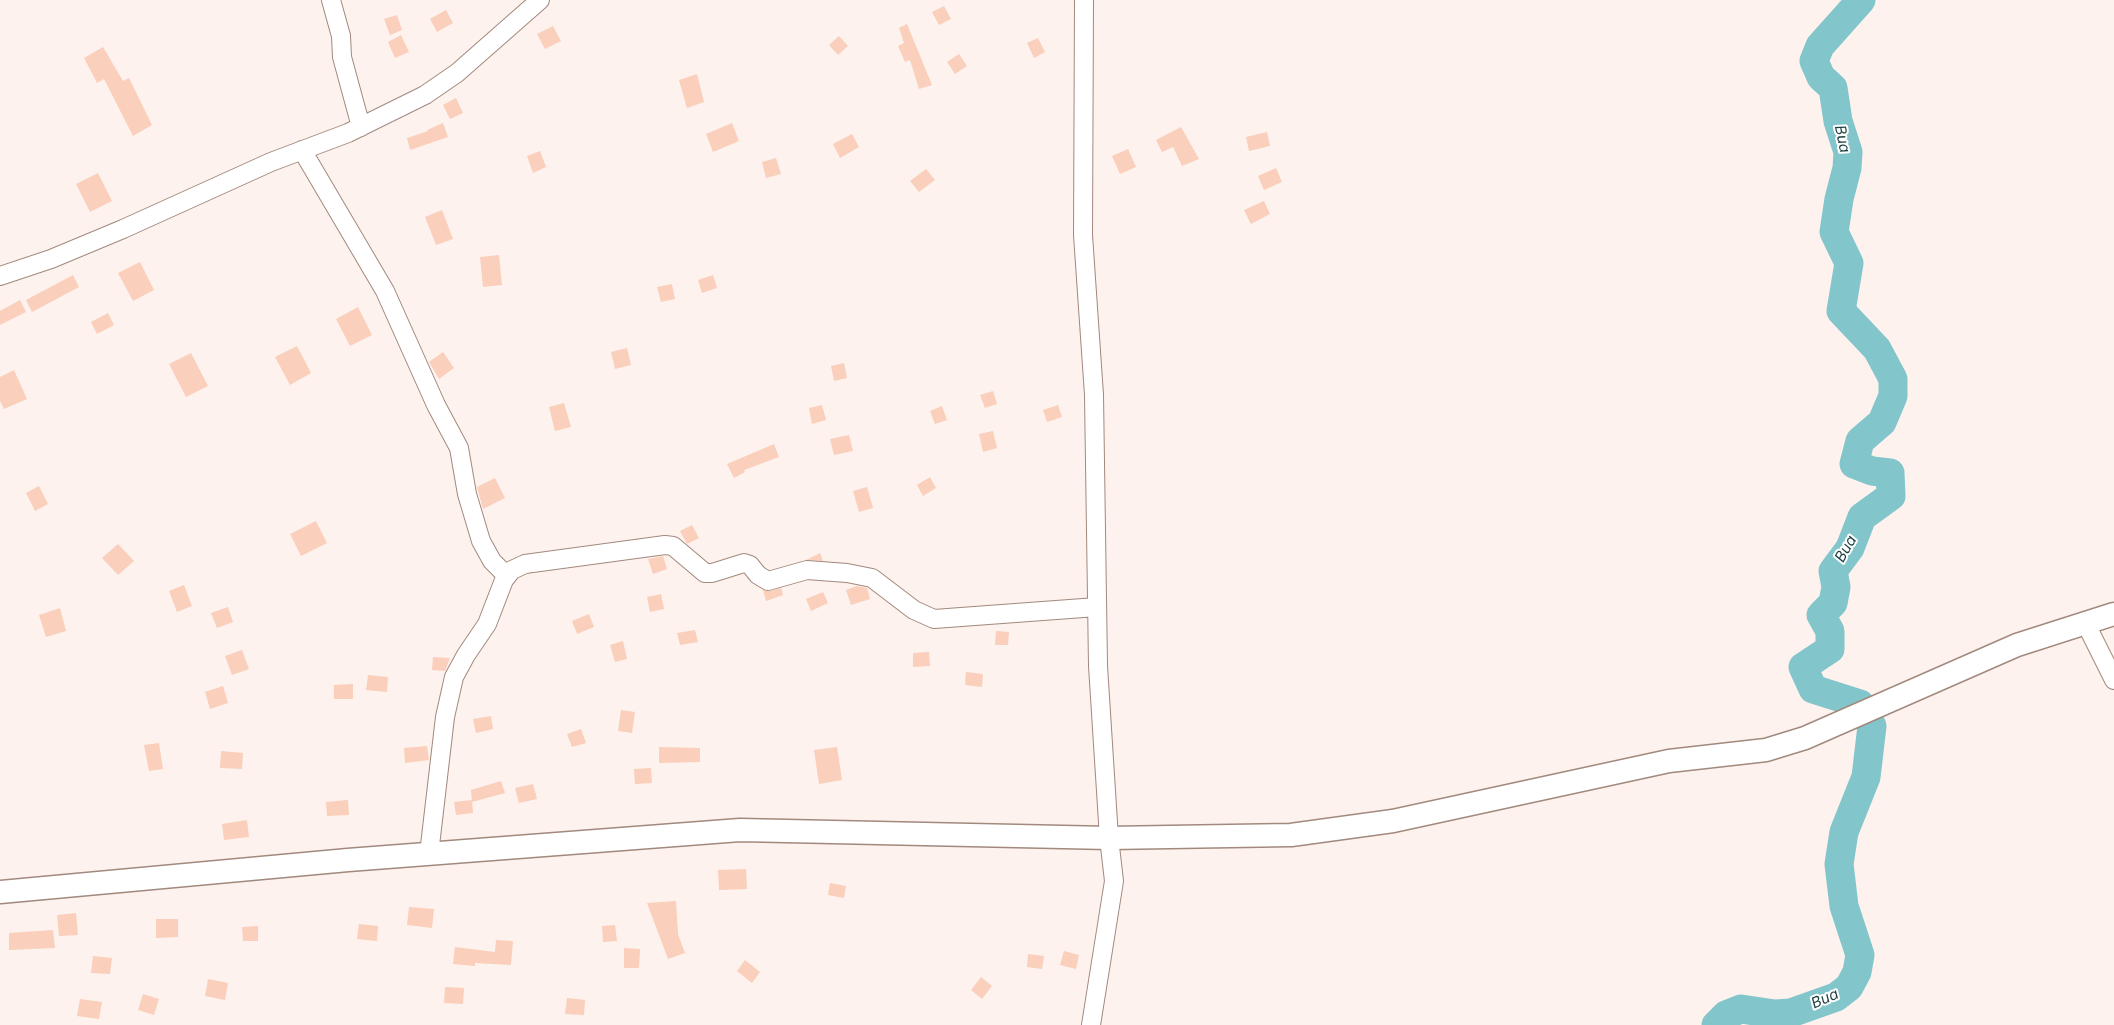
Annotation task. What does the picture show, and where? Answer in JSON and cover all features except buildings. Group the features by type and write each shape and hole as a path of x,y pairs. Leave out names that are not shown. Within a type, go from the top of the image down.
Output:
{"street":[{"path":"331,0 341,36 342,57 361,126"},
{"path":"0,276 69,252 271,162 361,126 425,95 457,73 540,0"},
{"path":"1084,0 1083,235 1094,395 1096,607 1109,838 1114,881 1091,1025"},
{"path":"302,150 385,292 436,405 459,448 467,494 481,541 492,562 507,576"},
{"path":"428,854 444,717 454,677 487,624 507,576 512,570 525,564 665,545 673,546 705,572 712,573 744,563 750,564 758,575 768,581 807,570 847,573 872,578 914,610 934,619 1096,607"},
{"path":"0,892 428,854 740,830 1109,838 1291,835 1393,821 1669,761 1766,750 1805,738 2017,645 2114,614"},
{"path":"2085,622 2114,680"}],"waterway":[{"name":"Bua","path":"1716,1025 1726,1015 1741,1009 1775,1014 1791,1013 1836,997 1849,987 1857,972 1860,955 1844,906 1839,864 1844,832 1866,777 1872,726 1860,704 1813,689 1803,667 1830,649 1830,631 1821,615 1833,603 1836,587 1833,571 1850,548 1862,517 1891,496 1890,473 1872,471 1854,464 1860,441 1882,422 1893,396 1893,379 1877,349 1841,311 1849,263 1834,232 1839,199 1847,168 1848,152 1838,121 1833,88 1821,77 1814,61 1820,46 1861,0"}]}
